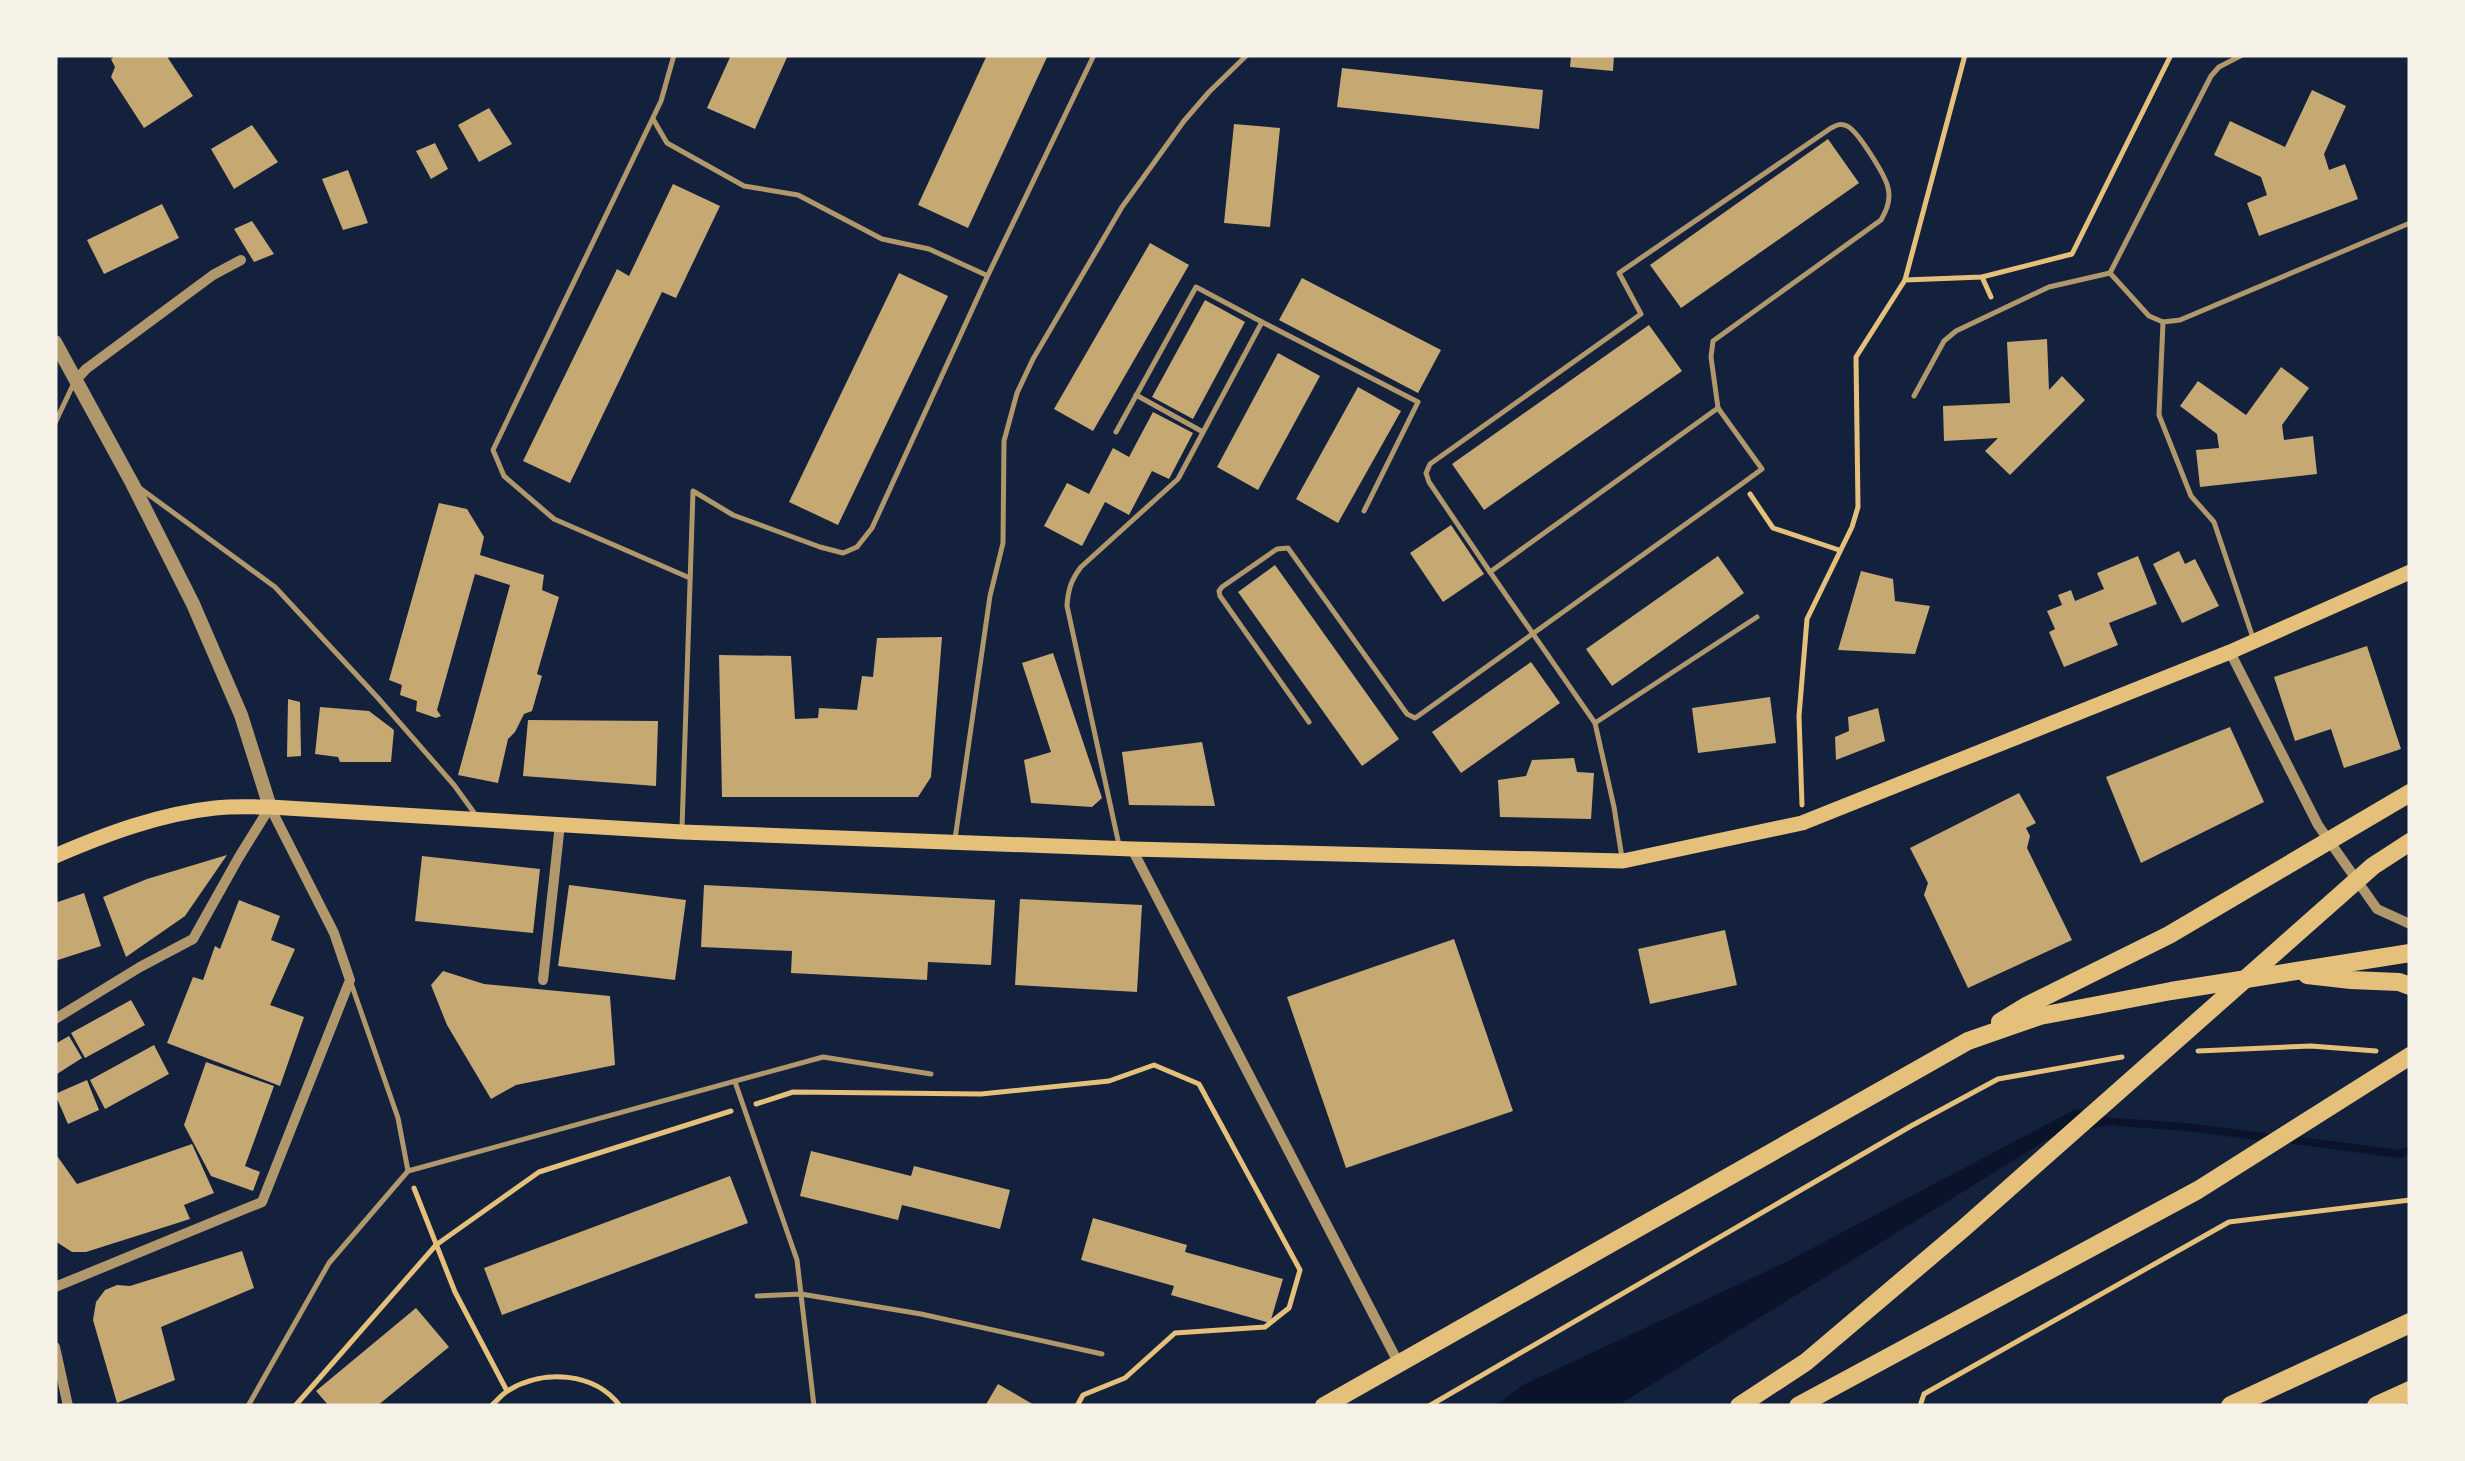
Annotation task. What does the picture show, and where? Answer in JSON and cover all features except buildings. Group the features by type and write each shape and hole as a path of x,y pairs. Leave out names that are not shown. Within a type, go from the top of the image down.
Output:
{"highway":[{"path":"1324,1406 2028,1005 2170,935 2410,793"},
{"path":"1739,1406 1806,1362 1964,1228 2373,866 2410,842"},
{"path":"1968,1042 2040,1016 2410,952"},
{"path":"2286,973 2410,986"},
{"path":"1798,1406 2198,1190 2410,1056"},
{"path":"2231,1406 2410,1323"},
{"path":"2376,1406 2410,1391"}],"main road":[{"path":"55,856 183,813 270,807 682,832 1126,849 1622,861 1802,822 2230,652 2410,572"}],"street":[{"path":"75,380 213,275 241,260"},
{"path":"55,342 193,604 241,715 270,807 334,933 350,980 262,1202 55,1287"},
{"path":"2230,652 2318,825 2377,908 2410,924"},
{"path":"55,1019 193,940 270,807"},
{"path":"543,980 560,824"},
{"path":"1126,849 1399,1364"},
{"path":"55,1347 68,1406"}],"lane":[{"path":"674,55 653,119 493,450 504,476 554,519 690,578"},
{"path":"682,832 693,491 734,515 820,548 843,552 857,547 872,528 1094,55"},
{"path":"954,842 990,596 1003,543 1004,441 1017,394 1032,359 1145,174 1208,92 1247,55"},
{"path":"1914,396 1949,336 2050,287 2110,272 2211,76 2242,55"},
{"path":"653,119 667,143 744,186 798,195 882,239 929,248 988,275"},
{"path":"1309,722 1219,591 1280,547 1290,551 1412,718 1418,716 1533,634 1762,469 1718,408 1710,357 1713,341 1882,220 1889,190 1884,175 1850,127 1841,124 1830,128 1619,273 1642,314 1430,464 1426,473 1450,516 1490,572 1533,634 1596,723 1622,861"},
{"path":"2110,272 2149,316 2163,322 2180,320 2410,223"},
{"path":"1116,432 1196,286 1418,402 1364,511"},
{"path":"1126,849 1067,606 1068,592 1080,567 1178,478 1262,322"},
{"path":"2163,322 2159,415 2191,496 2214,522 2254,641"},
{"path":"55,423 75,380"},
{"path":"1136,395 1203,432"},
{"path":"1490,572 1718,408"},
{"path":"132,483 275,587 378,698 480,820"},
{"path":"1596,723 1757,616"},
{"path":"350,980 398,1118 408,1171"},
{"path":"248,1406 330,1264 408,1171 823,1058 932,1074"},
{"path":"735,1082 797,1260 814,1406"},
{"path":"757,1296 801,1294 920,1314 1102,1354"}],"path":[{"path":"1802,822 1799,716 1807,619 1858,507 1856,356 1905,280 1965,55"},
{"path":"1905,280 1982,277 2072,254 2171,55"},
{"path":"1982,277 1997,311"},
{"path":"1743,483 1773,528 1839,550"},
{"path":"2182,1052 2311,1046 2390,1052"},
{"path":"1429,1406 1998,1079 2128,1056"},
{"path":"294,1406 436,1245 539,1172 792,1092 981,1094 1109,1081 1154,1066 1200,1084 1300,1270 1289,1308 1265,1328 1176,1332 1125,1378 1084,1396 1077,1406"},
{"path":"408,1171 455,1292 507,1390"},
{"path":"1920,1406 1924,1394 2229,1222 2410,1200"},
{"path":"491,1406 507,1390 534,1378 562,1376 591,1383 620,1406"}],"water":[{"path":"2076,1109 2127,1122 2053,1136 1617,1406 1495,1406 1523,1385 1784,1263"}],"waterway":[{"path":"2117,1122 2272,1138"},
{"path":"2286,1139 2399,1154 2410,1150"}]}
